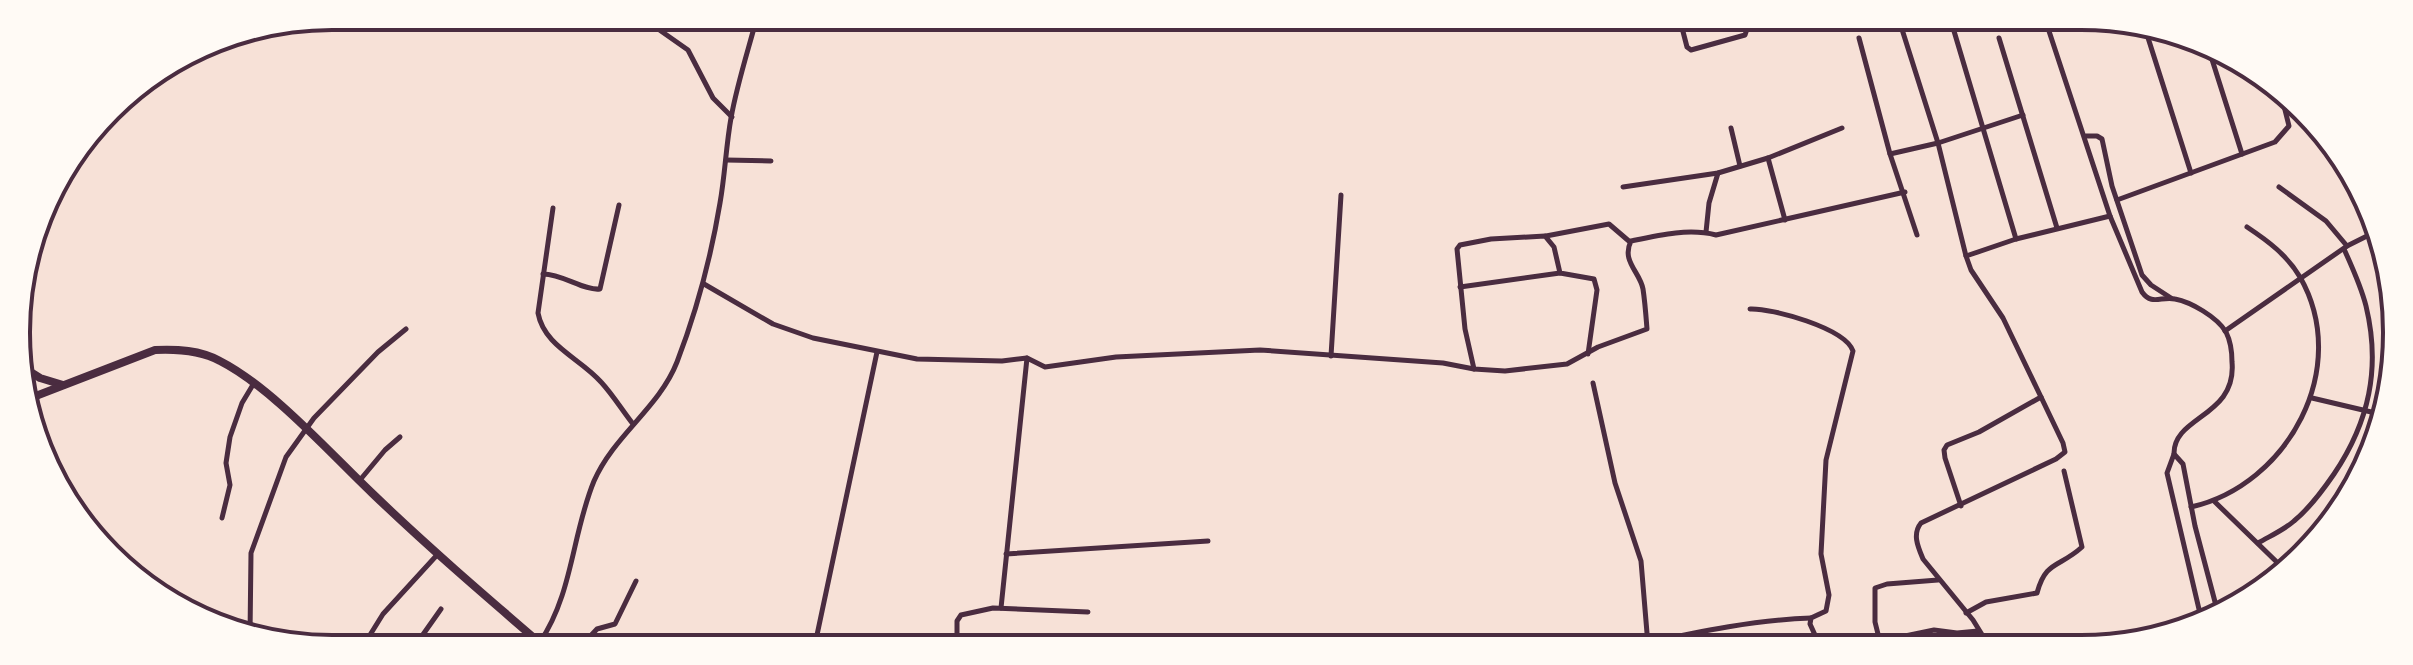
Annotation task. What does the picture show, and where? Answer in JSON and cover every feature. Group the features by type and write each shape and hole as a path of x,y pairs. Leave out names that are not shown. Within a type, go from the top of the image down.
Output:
{"highway":[{"path":"37,396 155,350 211,356 254,383 437,555 531,635"},
{"path":"33,374 63,385"}],"street":[{"path":"660,30 688,50 713,98 732,117"},
{"path":"544,635 564,596 581,520 593,483 608,453 669,380 704,284 732,117 754,30"},
{"path":"1683,30 1687,47 1691,50 1745,35 1747,30"},
{"path":"1902,30 1938,143 1971,270 2003,318 2065,452 1961,506 1921,523 1917,531 1923,559 1973,620 1981,635"},
{"path":"1954,30 2016,239"},
{"path":"2049,30 2110,216 2147,299 2172,298"},
{"path":"1859,38 1890,154 1917,235"},
{"path":"1999,38 2057,228"},
{"path":"2148,38 2191,173"},
{"path":"2212,60 2242,154"},
{"path":"2117,200 2275,142 2289,126 2285,110"},
{"path":"1890,154 1938,143 2023,115"},
{"path":"1731,128 1740,166"},
{"path":"1623,187 1718,173 1768,158 1842,128"},
{"path":"2086,136 2102,139 2117,200 2142,275 2151,285 2172,298 2196,307 2225,331 2232,361 2230,384 2208,414 2179,433 2173,443 2174,454 2167,473 2199,611"},
{"path":"1768,158 1785,220"},
{"path":"726,160 771,161"},
{"path":"1706,232 1709,203 1718,173"},
{"path":"2258,543 2294,521 2322,491 2348,453 2366,411 2371,389 2370,328 2346,247 2326,221 2279,187"},
{"path":"1630,242 1661,235 1706,232 1716,235 1905,192"},
{"path":"1331,356 1341,195"},
{"path":"543,274 558,275 593,290 600,289 619,205"},
{"path":"553,208 538,313 540,326 556,345 577,359 601,382 633,424"},
{"path":"1966,256 2016,239 2110,216"},
{"path":"704,284 793,333 917,359 1002,361 1027,358 1045,367 1116,357 1260,350 1443,363 1474,369 1505,371 1567,364 1598,347 1647,329 1642,286 1632,270 1630,242 1609,224 1545,236 1491,239 1460,245 1456,263 1474,369"},
{"path":"2191,507 2215,502 2265,469 2310,405 2317,378 2316,321 2301,278 2287,258 2247,227"},
{"path":"1545,236 1554,247 1560,273"},
{"path":"2225,331 2346,247 2367,236"},
{"path":"1460,287 1560,273 1586,276 1596,282 1588,355"},
{"path":"1687,635 1776,619 1811,618 1826,611 1829,595 1821,554 1826,460 1853,351 1845,338 1821,327 1772,309 1750,309"},
{"path":"250,624 251,553 279,473 304,428 378,352 406,329"},
{"path":"817,635 877,352"},
{"path":"1001,608 1027,358"},
{"path":"222,518 230,485 226,463 230,437 242,403 254,383"},
{"path":"1593,383 1615,483 1641,561 1647,635"},
{"path":"1961,506 1944,450 1947,445 1979,432 2041,397"},
{"path":"2312,398 2373,412"},
{"path":"360,481 400,437"},
{"path":"2174,454 2183,464 2215,603"},
{"path":"1966,613 1986,602 2037,593 2046,570 2082,547 2064,471"},
{"path":"2215,502 2277,562"},
{"path":"1006,554 1208,541"},
{"path":"370,635 383,614 437,555"},
{"path":"1879,635 1875,622 1875,588 1887,584 1939,580"},
{"path":"591,635 597,629 615,624 636,581"},
{"path":"957,635 957,621 961,615 1001,608 1088,612"},
{"path":"423,635 441,609"},
{"path":"1811,618 1815,635"},
{"path":"1915,635 1934,630 1957,633 1978,631"}]}
